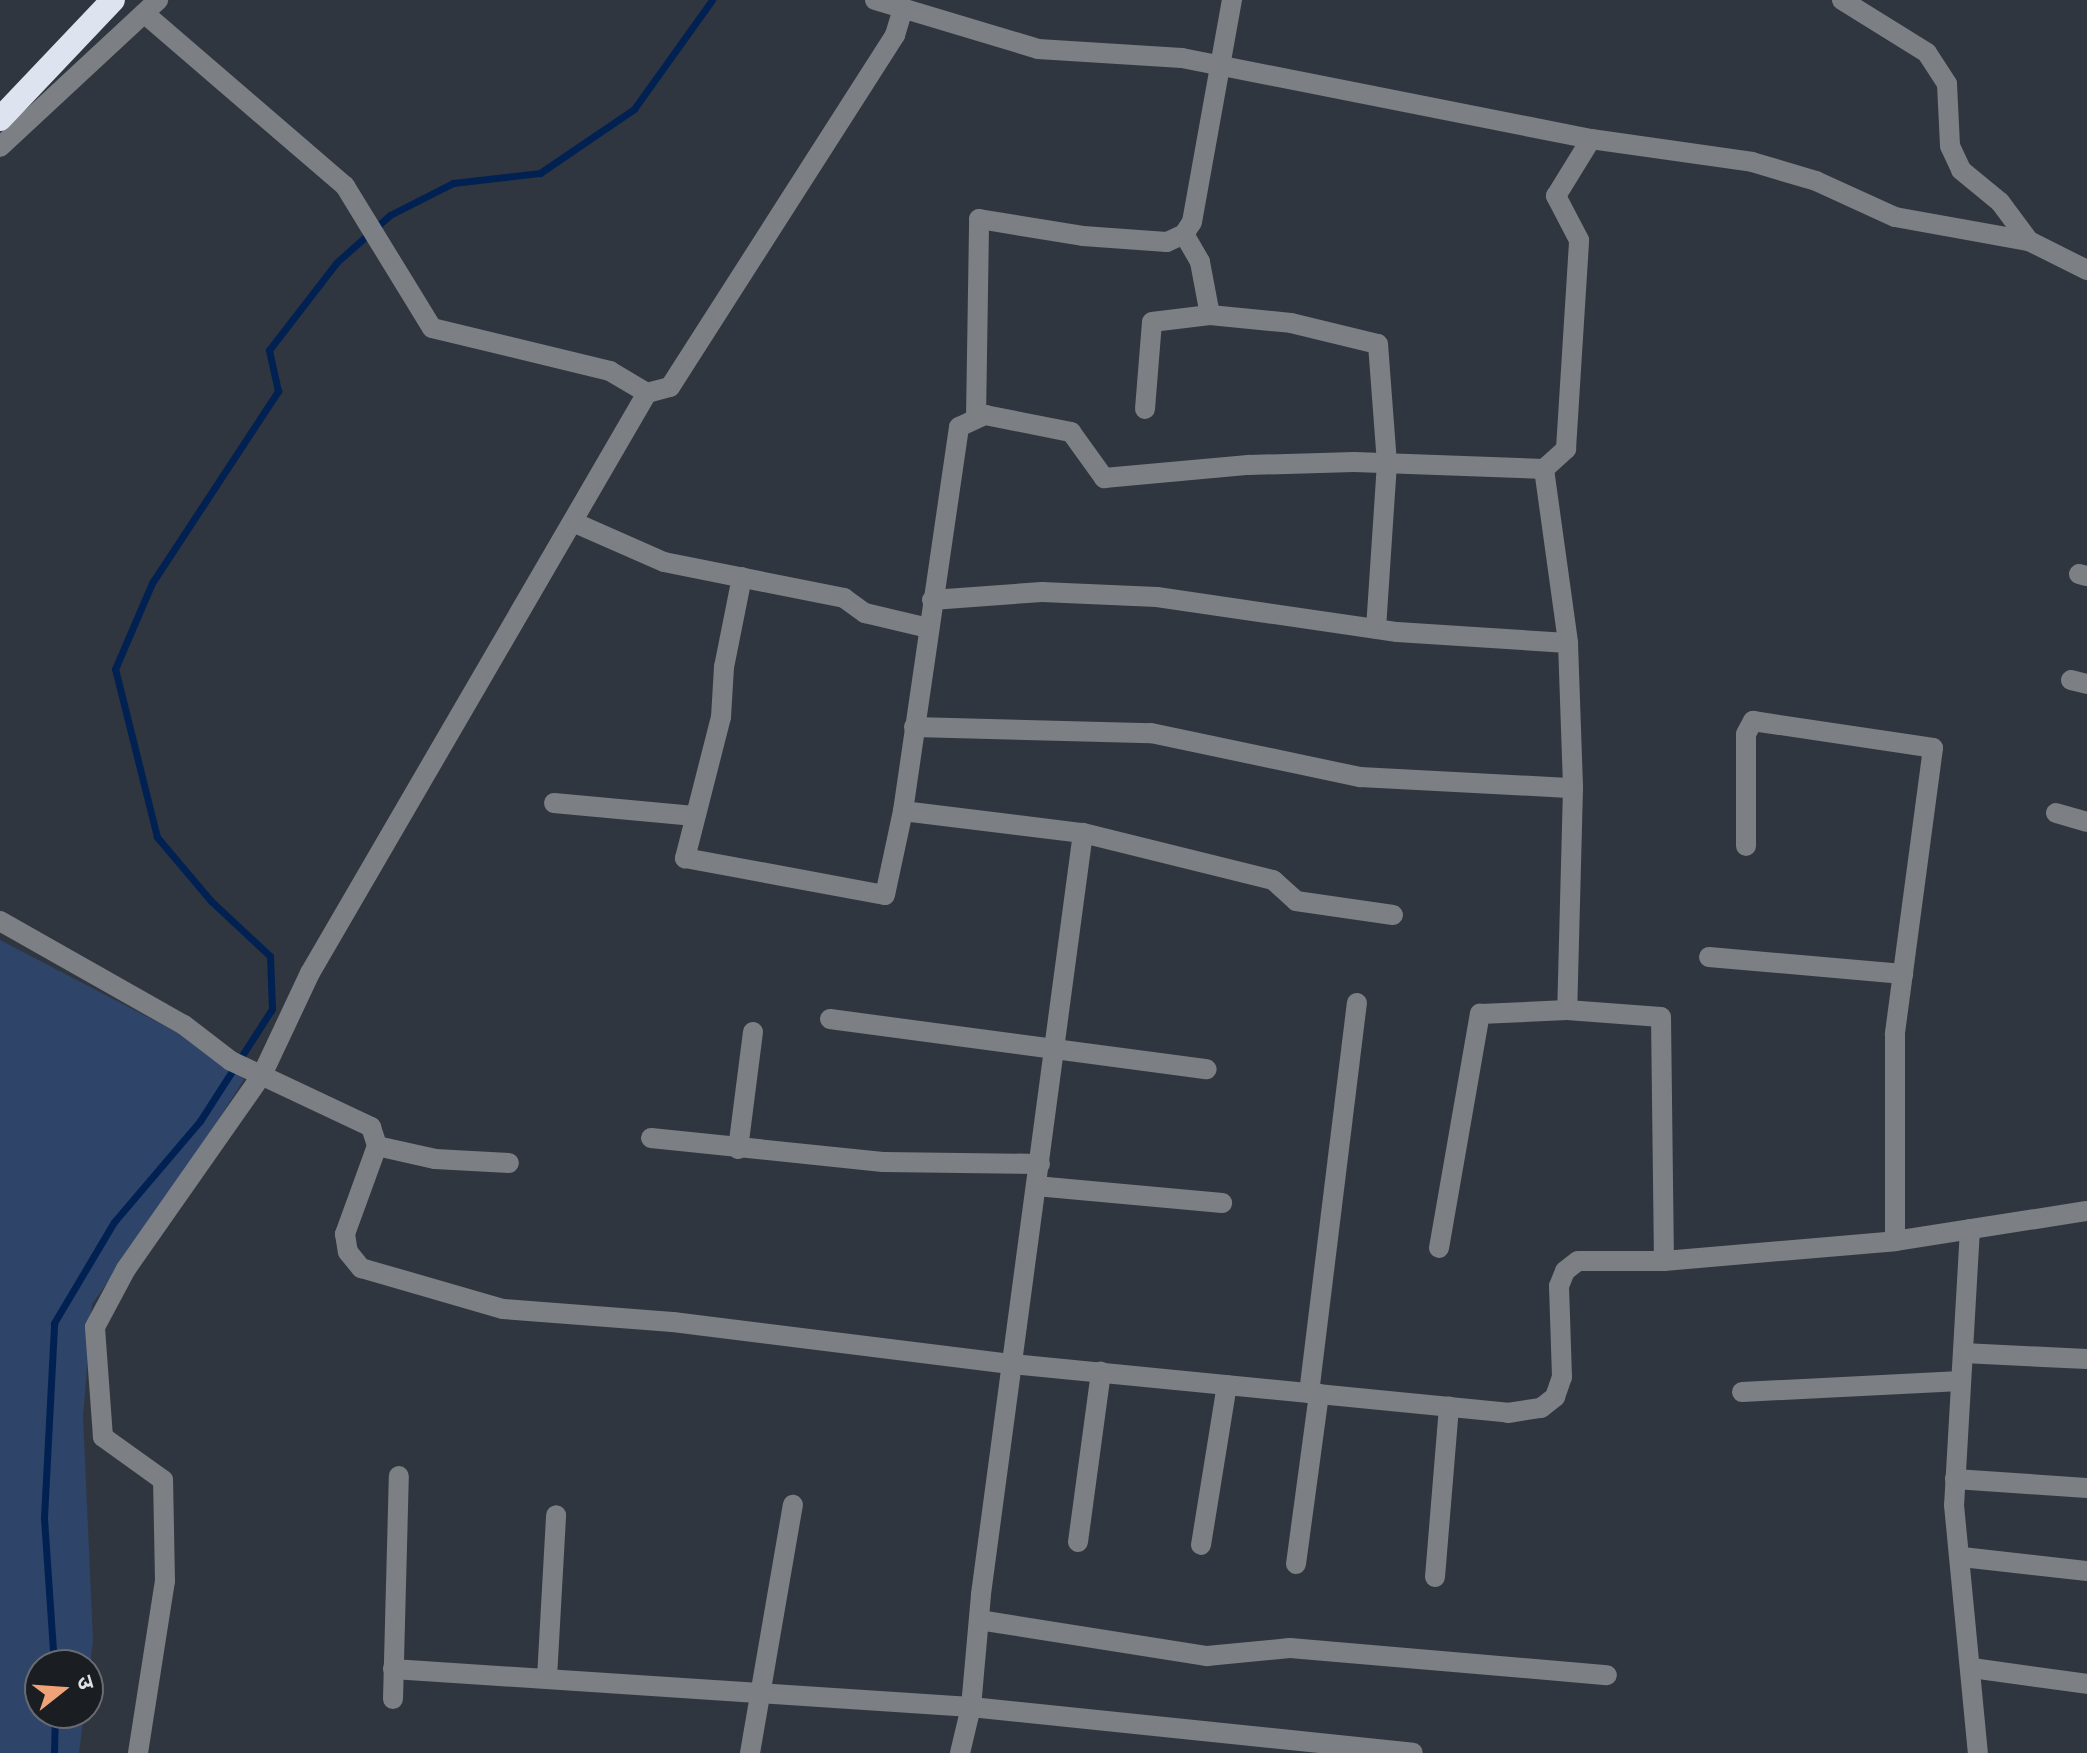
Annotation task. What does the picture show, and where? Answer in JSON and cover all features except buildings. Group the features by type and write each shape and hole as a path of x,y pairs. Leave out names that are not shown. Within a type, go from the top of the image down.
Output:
{"highway":[{"path":"0,119 113,0"}],"street":[{"path":"875,0 1038,49 1182,58 1591,139 1752,162 1816,181 1895,217 2029,241 2087,270"},
{"path":"976,418 979,219 1083,236 1167,242 1184,234 1192,222 1223,67 1232,0"},
{"path":"1842,0 1927,53 1939,67 1947,84 1950,146 1961,170 2000,202 2029,241"},
{"path":"0,147 151,6 345,186 409,297 432,328 610,371 647,393 670,387 895,35 903,8"},
{"path":"742,577 724,667 721,717 684,854 688,861 882,896 887,893 903,811 959,427 976,418 1071,432 1104,478 1248,465 1387,463 1544,469 1566,449 1579,240 1556,196 1591,139"},
{"path":"1184,234 1200,262 1210,315"},
{"path":"1145,409 1152,322 1210,315 1291,323 1378,344 1387,463 1376,629"},
{"path":"138,1753 165,1581 163,1480 103,1437 95,1327 126,1269 259,1073 310,973 647,393"},
{"path":"1544,469 1568,643 1573,788 1567,1010"},
{"path":"573,522 664,562 844,598 865,613 928,628"},
{"path":"932,600 1042,592 1157,597 1376,629 1568,643"},
{"path":"1746,846 1746,734 1753,721 1929,744 1933,764 1895,1034 1895,1241"},
{"path":"914,727 1151,733 1360,777 1573,788"},
{"path":"554,803 694,816"},
{"path":"903,811 1083,833 1273,880 1296,901 1393,915"},
{"path":"2056,813 2087,822"},
{"path":"960,1753 971,1707 979,1620 1083,833"},
{"path":"0,921 184,1025 231,1061 371,1127 377,1146 345,1234 348,1252 361,1268 503,1309 673,1322 1012,1364 1508,1413 1541,1408 1555,1397 1562,1377 1559,1286 1565,1271 1578,1261 1664,1261 1895,1241 2087,1211"},
{"path":"1709,957 1903,974"},
{"path":"1296,1564 1357,1003"},
{"path":"1439,1248 1480,1014 1567,1010 1661,1017 1664,1261"},
{"path":"830,1019 1054,1045 1207,1069"},
{"path":"738,1149 753,1032"},
{"path":"651,1138 883,1162 1040,1164"},
{"path":"377,1146 435,1159 509,1163"},
{"path":"1036,1186 1222,1203"},
{"path":"1970,1229 1955,1479 1978,1753"},
{"path":"1963,1353 2087,1359"},
{"path":"1078,1542 1101,1372"},
{"path":"1742,1392 1961,1381"},
{"path":"1201,1545 1227,1385"},
{"path":"1435,1577 1449,1407"},
{"path":"393,1699 399,1476"},
{"path":"1955,1479 2087,1488"},
{"path":"750,1753 758,1690 793,1505"},
{"path":"547,1678 556,1515"},
{"path":"1962,1557 2087,1571"},
{"path":"979,1620 1207,1656 1290,1648 1607,1675"},
{"path":"1972,1668 2087,1684"},
{"path":"393,1669 758,1690 971,1707 1413,1753"}],"shaded area":[{"path":"0,940 186,1037 244,1079 179,1183 92,1304 83,1417 92,1649 24,1649 24,1729 82,1729 79,1753 0,1753"}],"waterway":[{"path":"53,1649 44,1517 54,1323 114,1222 200,1121 272,1009 270,956 211,901 157,837 115,669 152,583 278,391 269,350 337,262 390,215 453,183 540,173 634,109 712,0"},
{"path":"54,1753 55,1729"}]}
